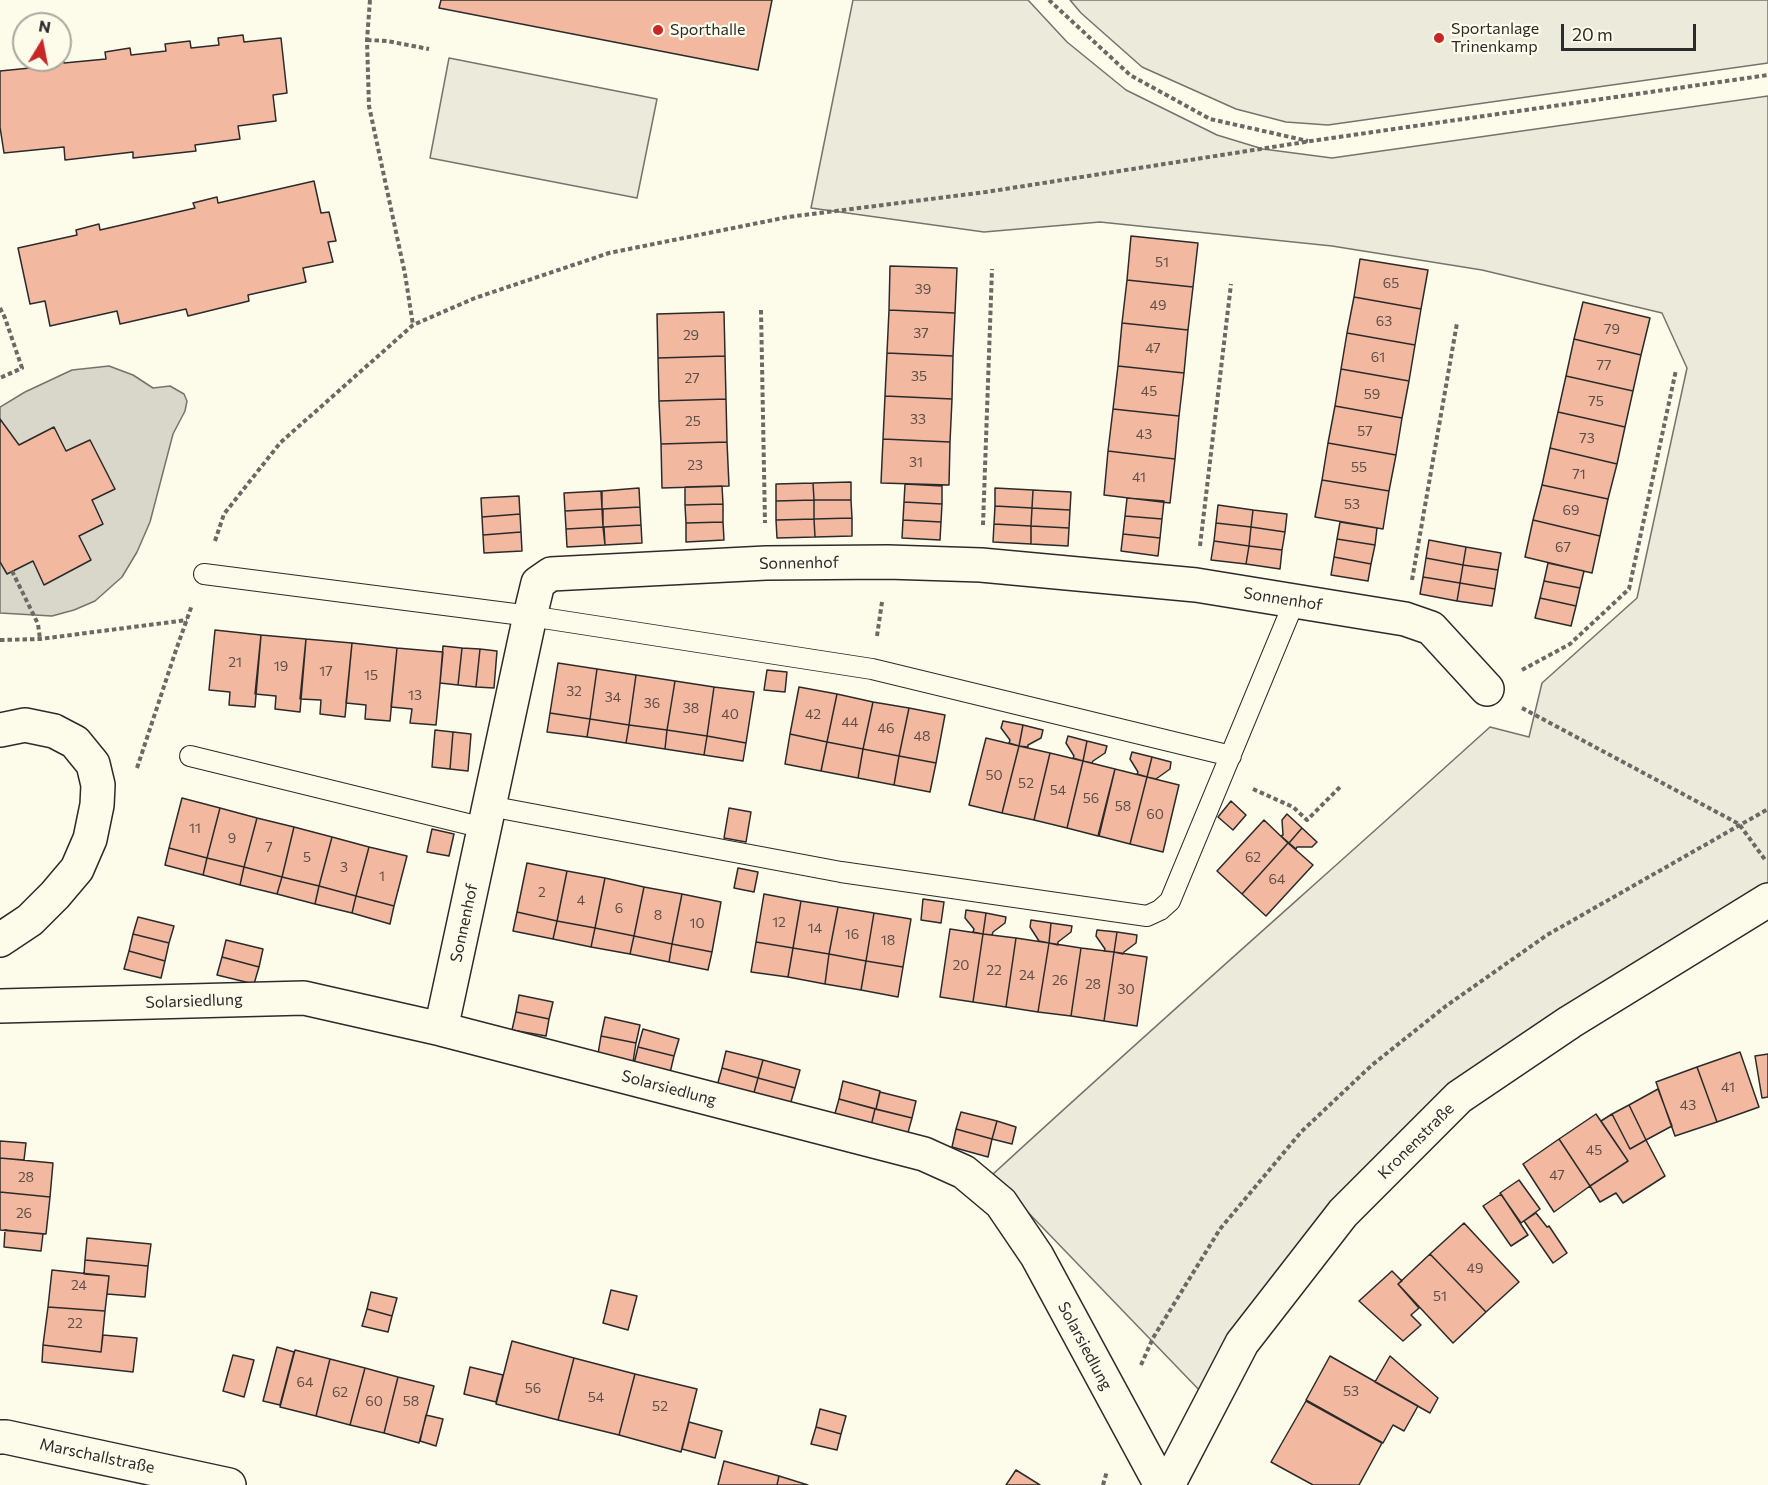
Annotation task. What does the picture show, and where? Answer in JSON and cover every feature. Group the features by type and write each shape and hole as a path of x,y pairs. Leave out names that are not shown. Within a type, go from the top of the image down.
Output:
{"street":[{"name":"Sonnenhof","path":"441,1029 530,616 538,583 551,574 766,563 888,562 981,565 1196,585 1405,619 1431,628 1487,689"},
{"path":"0,729 25,725 54,731 75,742 93,764 99,785 90,839 77,869 56,895 30,920 0,940"},
{"name":"Kronenstraße","path":"1168,1485 1242,1343 1342,1213 1460,1097 1570,1022 1768,900"},
{"name":"Solarsiedlung","path":"0,1006 304,998 441,1029 924,1154 964,1172 1001,1203 1020,1229 1037,1256 1161,1485"},
{"name":"Marschallstraße","path":"0,1437 229,1485"}],"lane":[{"path":"204,574 530,616 872,669 1231,756"},
{"path":"190,756 487,817 841,872 1147,916 1160,910 1170,901 1294,600"}],"path":[{"path":"370,0 367,40 369,106 405,274 413,325"},
{"path":"1049,0 1130,75 1210,119 1311,141"},
{"path":"367,40 387,41 429,49"},
{"path":"97,805 137,770 224,514 280,443 413,325 475,298 609,253 788,217 986,192 1311,141 1768,75"},
{"path":"981,565 992,269"},
{"path":"1196,585 1231,284"},
{"path":"0,308 22,368 0,378"},
{"path":"760,310 766,563"},
{"path":"1405,619 1458,322"},
{"path":"1487,689 1570,644 1629,589 1676,370"},
{"path":"872,669 888,562"},
{"path":"13,573 38,624 40,639"},
{"path":"0,640 40,639 187,620"},
{"path":"1487,689 1739,824 1768,865"},
{"path":"1222,775 1293,807 1307,820 1341,786"},
{"path":"1120,1411 1153,1338 1220,1229 1301,1132 1372,1065 1446,1006 1547,935 1768,809"}],"shaded area":[{"path":"853,0 1028,0 1067,42 1126,90 1217,135 1263,149 1332,158 1768,96 1768,920 1551,1044 1465,1111 1360,1205 1204,1395 992,1175 1490,727 1529,737 1542,683 1637,598 1687,368 1662,313 1482,270 1332,246 1100,222 984,232 811,208"},
{"name":"Sportanlage Trinenkamp","path":"1070,0 1768,0 1768,63 1328,125 1286,122 1236,109 1142,67 1081,13"},
{"path":"449,58 657,99 637,198 430,158"},
{"path":"109,366 133,375 153,388 170,386 184,394 187,401 185,411 173,434 150,522 137,552 122,577 95,601 52,616 0,613 0,407 25,392 72,370"}],"building":[{"name":"Sporthalle","path":"441,0 772,0 758,70 439,8"},
{"path":"243,35 244,42 281,38 287,93 273,95 276,121 238,126 240,139 195,145 196,151 133,158 133,152 65,160 64,147 4,153 0,127 0,71 72,72 72,62 106,59 105,52 130,48 131,55 166,51 165,44 190,41 191,48 219,45 218,38"},
{"path":"314,181 321,213 329,212 336,241 328,242 333,262 303,268 306,282 248,295 249,301 188,316 186,309 120,324 117,311 50,326 45,301 30,304 18,248 77,235 76,230 99,224 100,230 195,208 193,203 217,197 218,203"},
{"path":"1131,236 1198,243 1193,287 1127,280"},
{"path":"1360,259 1428,270 1421,309 1354,297"},
{"path":"890,266 957,268 955,313 889,310"},
{"path":"1127,280 1193,287 1188,330 1122,323"},
{"path":"1354,297 1421,309 1415,345 1347,333"},
{"path":"1583,302 1650,318 1641,355 1574,339"},
{"path":"889,310 955,313 953,356 887,353"},
{"path":"724,312 725,356 658,358 657,314"},
{"path":"1122,323 1188,330 1184,373 1118,366"},
{"path":"1347,333 1415,345 1409,381 1341,369"},
{"path":"1574,339 1641,355 1633,391 1566,376"},
{"path":"887,353 953,356 952,399 885,396"},
{"path":"725,356 726,399 659,401 658,358"},
{"path":"1118,366 1184,373 1179,416 1113,409"},
{"path":"1341,369 1409,381 1402,418 1335,406"},
{"path":"1566,376 1633,391 1625,427 1558,412"},
{"path":"885,396 952,399 950,442 883,439"},
{"path":"726,399 727,442 661,444 659,401"},
{"path":"1335,406 1402,418 1396,455 1328,443"},
{"path":"1113,409 1179,416 1175,459 1108,451"},
{"path":"1558,412 1625,427 1617,464 1550,448"},
{"path":"0,419 19,445 54,427 66,451 90,440 115,489 92,500 103,524 79,536 91,560 44,585 33,561 7,574 0,562"},
{"path":"883,439 950,442 949,485 881,483"},
{"path":"727,442 729,486 662,488 661,444"},
{"path":"1328,443 1396,455 1389,491 1322,480"},
{"path":"1550,448 1617,464 1608,499 1542,485"},
{"path":"1108,451 1175,459 1170,503 1104,495"},
{"path":"1322,480 1389,491 1383,529 1315,517"},
{"path":"851,482 851,500 814,500 813,483"},
{"path":"813,483 814,500 776,501 776,484"},
{"path":"905,484 942,486 942,504 904,502"},
{"path":"1542,485 1608,499 1600,536 1533,520"},
{"path":"722,486 723,504 685,505 685,487"},
{"path":"639,488 640,507 602,509 602,491"},
{"path":"995,488 1033,490 1032,508 995,506"},
{"path":"1033,490 1071,492 1070,510 1032,508"},
{"path":"601,491 602,509 565,511 564,493"},
{"path":"519,496 520,514 482,517 481,498"},
{"path":"1127,498 1164,501 1162,519 1125,516"},
{"path":"814,500 851,500 852,518 814,519"},
{"path":"814,500 814,519 776,520 776,501"},
{"path":"904,502 942,504 941,522 903,520"},
{"path":"723,504 723,522 686,523 685,505"},
{"path":"1218,505 1253,510 1251,527 1216,523"},
{"path":"995,506 1032,508 1031,526 994,524"},
{"path":"640,507 641,525 603,527 603,509"},
{"path":"1032,508 1070,510 1069,528 1031,526"},
{"path":"602,509 603,527 566,529 565,511"},
{"path":"1253,510 1287,514 1285,532 1251,527"},
{"path":"520,514 521,532 483,535 482,517"},
{"path":"1125,516 1162,519 1160,538 1123,534"},
{"path":"852,518 852,536 815,537 814,519"},
{"path":"814,519 815,537 777,538 776,520"},
{"path":"903,520 941,522 940,540 902,538"},
{"path":"1533,520 1600,536 1592,573 1525,557"},
{"path":"723,522 724,540 686,542 686,523"},
{"path":"1340,522 1377,528 1375,545 1337,539"},
{"path":"1216,523 1251,527 1249,546 1214,541"},
{"path":"994,524 1031,526 1031,544 993,542"},
{"path":"641,525 642,543 605,545 604,527"},
{"path":"1031,526 1069,528 1068,546 1031,544"},
{"path":"603,527 605,545 567,547 566,529"},
{"path":"1251,527 1285,532 1282,550 1249,546"},
{"path":"521,532 522,551 484,553 483,535"},
{"path":"1123,534 1160,538 1158,556 1121,551"},
{"path":"1337,539 1375,545 1371,564 1334,557"},
{"path":"1429,540 1466,547 1463,565 1426,558"},
{"path":"1214,541 1249,546 1246,564 1211,560"},
{"path":"1249,546 1282,550 1280,569 1246,564"},
{"path":"1466,547 1501,553 1498,570 1463,565"},
{"path":"1334,557 1371,564 1368,581 1331,575"},
{"path":"1426,558 1463,565 1460,583 1423,577"},
{"path":"1548,563 1584,571 1580,588 1544,581"},
{"path":"1463,565 1498,570 1495,589 1460,583"},
{"path":"1423,577 1460,583 1457,601 1420,594"},
{"path":"1544,581 1580,588 1576,606 1540,598"},
{"path":"1460,583 1495,589 1492,606 1457,601"},
{"path":"1540,598 1576,606 1571,626 1535,618"},
{"path":"215,630 261,635 255,707 229,705 230,692 209,690"},
{"path":"261,635 306,639 300,712 275,709 276,696 255,694"},
{"path":"306,639 352,643 345,717 320,714 321,700 300,699"},
{"path":"352,643 397,648 390,721 365,719 366,705 346,703"},
{"path":"443,646 462,648 458,685 440,683"},
{"path":"397,648 443,652 436,725 410,723 412,709 391,707"},
{"path":"462,648 480,649 476,687 458,685"},
{"path":"480,649 497,651 494,688 476,687"},
{"path":"558,663 597,669 590,719 550,713"},
{"path":"597,669 636,675 629,725 590,719"},
{"path":"767,670 787,672 785,692 764,690"},
{"path":"636,675 675,681 667,730 629,725"},
{"path":"675,681 714,687 707,736 667,730"},
{"path":"714,687 754,692 746,743 707,736"},
{"path":"799,687 837,694 827,742 790,734"},
{"path":"837,694 873,702 863,749 827,742"},
{"path":"873,702 909,708 899,756 863,749"},
{"path":"909,708 945,715 936,763 899,756"},
{"path":"550,713 590,719 587,737 547,732"},
{"path":"590,719 629,725 626,743 587,737"},
{"path":"1003,721 1023,725 1019,746 1009,743 1010,740 1001,728"},
{"path":"629,725 667,730 665,749 626,743"},
{"path":"1023,725 1043,730 1041,738 1028,747 1019,746"},
{"path":"435,730 453,732 450,769 432,767"},
{"path":"667,730 707,736 704,755 665,749"},
{"path":"453,732 471,734 468,771 450,769"},
{"path":"790,734 827,742 821,771 785,764"},
{"path":"707,736 746,743 743,761 704,755"},
{"path":"1068,736 1087,741 1083,761 1073,758 1066,743"},
{"path":"986,738 1019,746 1002,813 969,805"},
{"path":"1087,741 1107,746 1105,753 1092,763 1083,761"},
{"path":"827,742 863,749 858,778 821,771"},
{"path":"1019,746 1050,753 1034,820 1002,813"},
{"path":"863,749 899,756 894,785 858,778"},
{"path":"1132,752 1152,757 1147,777 1137,774 1130,759"},
{"path":"1050,753 1083,761 1067,828 1034,820"},
{"path":"899,756 936,763 930,792 894,785"},
{"path":"1152,757 1171,762 1170,769 1156,779 1147,777"},
{"path":"1083,761 1115,769 1098,836 1067,828"},
{"path":"1115,769 1147,777 1130,844 1099,836"},
{"path":"1147,777 1179,785 1163,852 1130,844"},
{"path":"182,798 220,808 207,858 169,848"},
{"path":"1231,801 1246,815 1233,830 1218,817"},
{"path":"220,808 257,818 244,867 207,858"},
{"path":"729,808 751,812 746,842 724,838"},
{"path":"1287,814 1302,828 1289,843 1281,836 1283,835 1282,820"},
{"path":"257,818 294,827 282,877 244,867"},
{"path":"1264,820 1288,843 1242,894 1217,871"},
{"path":"294,827 332,837 319,886 282,877"},
{"path":"1302,828 1317,842 1312,847 1297,847 1296,849 1289,843"},
{"path":"432,829 454,834 449,856 427,852"},
{"path":"332,837 369,847 356,896 319,886"},
{"path":"1288,843 1313,865 1266,916 1242,894"},
{"path":"369,847 407,856 394,906 356,896"},
{"path":"169,848 207,858 203,875 165,865"},
{"path":"207,858 244,867 240,885 203,875"},
{"path":"527,863 567,871 557,921 517,912"},
{"path":"244,867 282,877 277,894 240,885"},
{"path":"738,868 758,872 754,892 734,888"},
{"path":"567,871 605,878 595,928 557,921"},
{"path":"282,877 319,886 315,904 277,894"},
{"path":"605,878 644,887 634,936 595,928"},
{"path":"319,886 356,896 352,913 315,904"},
{"path":"644,887 682,894 672,944 634,936"},
{"path":"682,894 721,902 712,952 672,944"},
{"path":"764,894 801,901 793,948 756,942"},
{"path":"356,896 394,906 390,924 352,913"},
{"path":"923,899 944,902 941,923 921,920"},
{"path":"801,901 838,907 829,954 793,948"},
{"path":"838,907 874,913 866,961 829,954"},
{"path":"966,910 986,913 983,934 973,932 974,929 965,918"},
{"path":"517,912 557,921 553,939 513,931"},
{"path":"874,913 911,919 903,967 866,961"},
{"path":"986,913 1006,917 1005,923 992,935 983,934"},
{"path":"138,917 174,926 169,943 133,934"},
{"path":"1031,920 1051,923 1049,943 1039,941 1030,927"},
{"path":"557,921 595,928 591,947 553,939"},
{"path":"1051,923 1072,926 1071,932 1058,942 1058,945 1049,943"},
{"path":"595,928 634,936 630,954 591,947"},
{"path":"950,929 983,934 973,1002 940,997"},
{"path":"1097,930 1117,932 1114,952 1104,951 1105,949 1096,936"},
{"path":"1117,932 1137,935 1136,943 1123,954 1114,952"},
{"path":"133,934 169,943 165,961 129,951"},
{"path":"983,934 1016,938 1006,1007 973,1002"},
{"path":"634,936 672,944 669,962 630,954"},
{"path":"1016,938 1049,943 1038,1012 1006,1007"},
{"path":"226,940 263,949 259,967 222,957"},
{"path":"756,942 793,948 788,977 751,972"},
{"path":"1049,943 1081,948 1071,1016 1038,1012"},
{"path":"672,944 712,952 708,970 669,962"},
{"path":"793,948 829,954 825,984 788,977"},
{"path":"1081,948 1114,952 1104,1021 1071,1016"},
{"path":"129,951 165,961 161,978 124,969"},
{"path":"1114,952 1147,957 1137,1026 1104,1021"},
{"path":"829,954 866,961 861,990 825,984"},
{"path":"222,957 259,967 254,984 217,975"},
{"path":"866,961 903,967 898,997 861,990"},
{"path":"519,995 553,1002 549,1019 516,1012"},
{"path":"516,1012 549,1019 546,1036 512,1030"},
{"path":"605,1017 640,1025 636,1043 601,1036"},
{"path":"643,1029 679,1039 674,1056 638,1047"},
{"path":"601,1036 636,1043 633,1062 598,1054"},
{"path":"638,1047 674,1056 670,1073 634,1064"},
{"path":"726,1051 763,1060 758,1078 722,1068"},
{"path":"1740,1052 1759,1107 1717,1122 1697,1067"},
{"path":"1768,1054 1768,1097 1762,1098 1755,1056"},
{"path":"763,1060 800,1070 795,1088 758,1078"},
{"path":"1697,1067 1717,1122 1675,1136 1656,1082"},
{"path":"722,1068 758,1078 753,1096 717,1086"},
{"path":"758,1078 795,1088 790,1105 753,1096"},
{"path":"843,1081 880,1091 876,1109 839,1099"},
{"path":"1658,1089 1672,1126 1646,1140 1629,1105"},
{"path":"880,1092 916,1101 912,1118 876,1109"},
{"path":"839,1099 875,1109 871,1126 834,1117"},
{"path":"1629,1105 1646,1140 1630,1149 1612,1114"},
{"path":"875,1109 912,1118 907,1136 871,1126"},
{"path":"961,1112 997,1121 992,1139 956,1129"},
{"path":"1596,1114 1628,1161 1590,1186 1559,1139"},
{"path":"1612,1114 1630,1149 1646,1140 1665,1176 1623,1203 1616,1193 1600,1202 1590,1186 1628,1161 1601,1121"},
{"path":"997,1121 1016,1127 1012,1144 992,1139"},
{"path":"956,1129 992,1139 988,1157 952,1147"},
{"path":"1559,1139 1590,1186 1554,1212 1523,1164"},
{"path":"0,1141 26,1143 24,1160 0,1158"},
{"path":"0,1158 53,1163 50,1197 0,1192"},
{"path":"1519,1180 1540,1209 1521,1223 1500,1193"},
{"path":"0,1192 50,1197 46,1234 0,1230"},
{"path":"1501,1194 1528,1235 1511,1246 1483,1206"},
{"path":"1536,1213 1547,1227 1549,1226 1567,1253 1553,1263 1524,1221"},
{"path":"1464,1223 1519,1282 1486,1312 1430,1254"},
{"path":"5,1230 43,1234 41,1251 4,1247"},
{"path":"87,1238 151,1244 148,1266 85,1260"},
{"path":"1430,1254 1486,1312 1453,1343 1398,1284"},
{"path":"85,1260 148,1266 145,1297 107,1294 109,1276 84,1274"},
{"path":"52,1270 109,1276 105,1311 48,1307"},
{"path":"1392,1271 1402,1281 1398,1284 1419,1308 1411,1315 1421,1325 1403,1341 1359,1301"},
{"path":"611,1290 637,1296 628,1330 603,1323"},
{"path":"371,1292 397,1298 392,1316 367,1309"},
{"path":"48,1307 105,1311 101,1352 43,1345"},
{"path":"367,1309 392,1316 388,1332 362,1326"},
{"path":"103,1335 137,1338 133,1372 42,1362 43,1345 101,1352"},
{"path":"512,1341 574,1358 558,1420 496,1404"},
{"path":"277,1347 294,1352 280,1405 263,1401"},
{"path":"295,1350 330,1359 316,1416 280,1407"},
{"path":"233,1355 254,1360 244,1397 223,1391"},
{"path":"1330,1356 1418,1406 1404,1431 1393,1425 1383,1443 1306,1400"},
{"path":"1390,1356 1438,1398 1430,1413 1375,1382"},
{"path":"574,1358 635,1374 619,1435 558,1420"},
{"path":"330,1359 365,1368 350,1425 316,1416"},
{"path":"470,1367 503,1375 496,1402 464,1394"},
{"path":"365,1368 398,1377 384,1433 350,1425"},
{"path":"635,1374 697,1389 681,1452 619,1435"},
{"path":"398,1377 434,1386 419,1443 384,1433"},
{"path":"1306,1401 1382,1443 1359,1485 1313,1485 1271,1462"},
{"path":"820,1409 846,1416 841,1434 816,1427"},
{"path":"426,1415 443,1419 436,1446 420,1441"},
{"path":"689,1422 722,1431 715,1458 682,1449"},
{"path":"816,1427 841,1434 837,1450 811,1444"},
{"path":"724,1461 779,1476 777,1485 718,1485"},
{"path":"1016,1470 1040,1485 1006,1485"},
{"path":"779,1476 808,1485 777,1485"}],"place":[{"name":"Sporthalle","path":"658,30"},
{"name":"Sportanlage Trinenkamp","path":"1439,38"}]}
